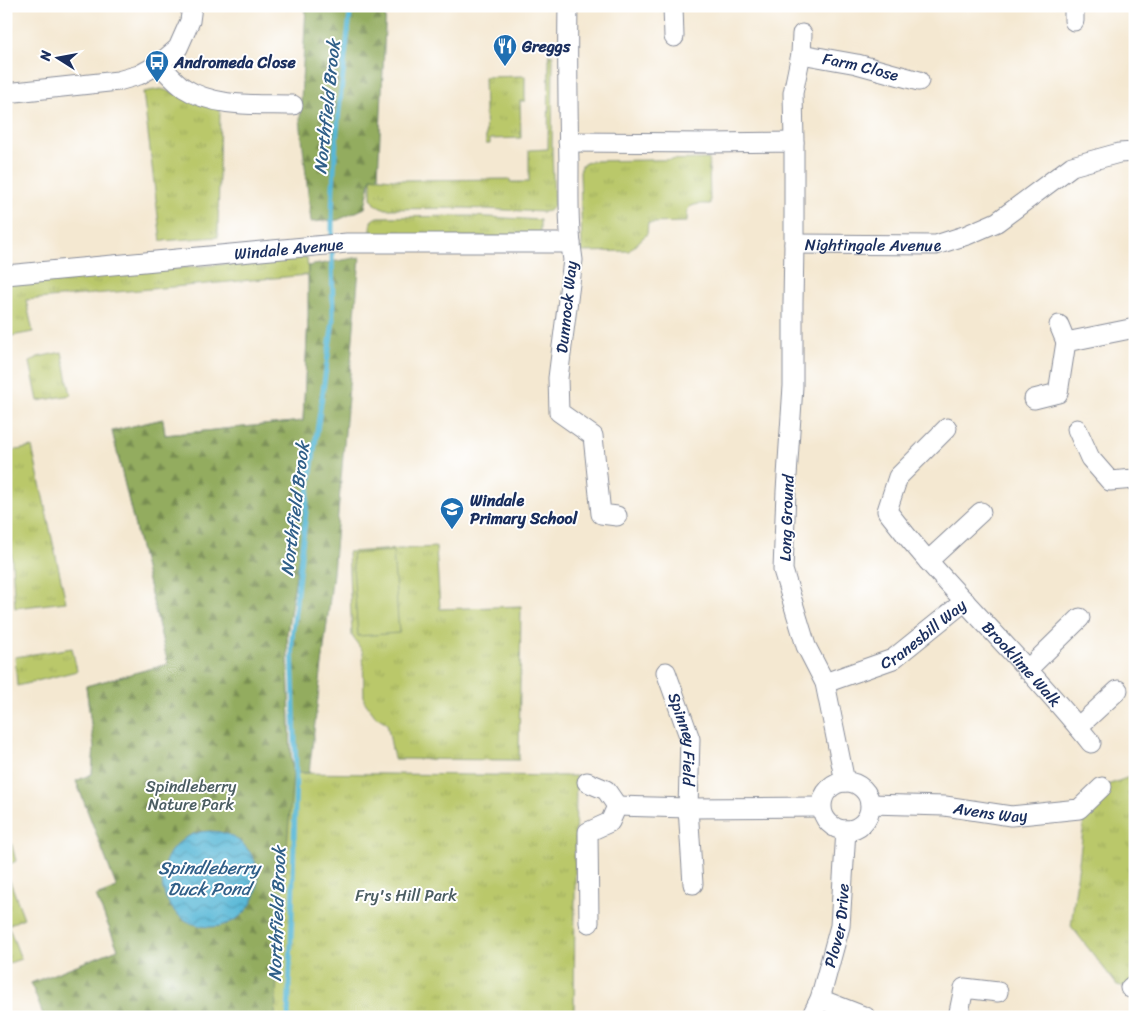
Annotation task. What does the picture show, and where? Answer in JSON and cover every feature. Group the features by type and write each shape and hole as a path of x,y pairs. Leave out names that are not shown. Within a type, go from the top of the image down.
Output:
{"street":[{"path":"6,93 118,81 139,75 160,64 178,48 190,21 192,6"},
{"name":"Dunnock Way","path":"568,6 568,142 573,260 558,378 559,412 593,436 601,514 617,516"},
{"path":"673,6 674,37"},
{"name":"Farm Close","path":"794,142 793,93 801,54 802,34"},
{"name":"Farm Close","path":"801,54 857,64 919,82"},
{"path":"160,64 183,88 203,98 223,103 293,105"},
{"path":"568,142 794,142"},
{"name":"Nightingale Avenue","path":"794,142 794,244 936,245 996,222 1072,166 1119,153 1135,152"},
{"name":"Windale Avenue","path":"6,275 342,244 571,243"},
{"name":"Long Ground","path":"794,244 793,386 786,491 784,570 806,646 825,683 845,782"},
{"path":"1034,399 1058,393 1066,342 1060,325"},
{"path":"1066,342 1135,328"},
{"name":"Cranesbill Way","path":"825,683 893,659 965,600 884,515 898,477 947,428"},
{"path":"1078,429 1090,458 1110,481 1135,480"},
{"path":"928,560 982,512"},
{"name":"Brooklime Walk","path":"965,600 1091,743"},
{"path":"1027,670 1080,618"},
{"name":"Spinney Field","path":"666,672 690,739 688,808 693,884"},
{"path":"1078,727 1118,690"},
{"path":"587,782 606,790 617,806"},
{"path":"845,782 861,787 866,793 870,804 866,820 860,826 846,830 830,825 825,819 822,807 822,798 826,791 833,786 845,782"},
{"name":"Avens Way","path":"870,804 945,806 1011,816 1079,809 1102,787"},
{"path":"617,806 688,808 822,807"},
{"path":"589,923 588,832 610,822 617,806"},
{"name":"Plover Drive","path":"811,1017 820,999 840,926 846,830"},
{"path":"958,1017 964,988 998,992"},
{"path":"820,999 866,1017"}],"green space":[{"path":"306,6 386,6 378,178 371,177 365,208 338,220 311,222 300,119"},
{"path":"548,55 553,55 552,149 554,206 549,211 465,208 386,209 376,205 371,198 371,177 404,180 510,179 510,182 529,182 529,150 548,149"},
{"path":"525,76 525,101 520,101 521,138 490,139 490,144 486,144 484,77"},
{"path":"161,89 220,106 218,237 161,241 143,92"},
{"path":"709,159 710,204 698,204 690,207 688,209 687,222 648,223 647,234 629,251 582,252 580,171 582,165 590,161"},
{"path":"471,216 540,220 540,237 371,237 371,221 379,217"},
{"path":"307,257 308,275 26,300 33,332 6,337 6,283"},
{"name":"Spindleberry Nature Park","path":"360,257 333,573 309,773 296,772 292,639 305,518 287,633 293,773 275,1017 44,1017 31,983 118,949 96,896 117,888 76,781 92,774 94,747 86,686 168,664 112,431 163,419 165,435 303,421 308,319 308,266"},
{"name":"Spindleberry Nature Park","path":"308,319 318,429 287,633 293,773 576,776 574,1017 44,1017 31,983 118,949 96,896 117,888 76,781 92,774 94,747 86,686 168,664 112,431 163,419 165,435 303,421"},
{"path":"62,352 71,395 38,401 30,362 38,357"},
{"path":"32,447 66,602 15,608 6,452"},
{"path":"436,547 440,609 521,606 519,760 394,759 387,723 375,716 364,701 363,652 352,636 348,552"},
{"path":"393,551 399,633 358,636 352,554"},
{"path":"72,648 77,671 17,686 15,657"},
{"path":"1135,775 1135,984 1130,988 1117,985 1071,926 1084,822 1079,809 1102,787"},
{"path":"6,841 11,842 16,861 6,866"},
{"path":"6,871 24,918 8,925 21,959 6,964"}],"water":[{"name":"Spindleberry Duck Pond","path":"210,831 228,835 244,845 254,861 258,879 254,897 244,913 228,923 210,927 192,923 176,913 166,897 162,879 166,861 176,845 192,835"}],"waterway":[{"name":"Northfield Brook","path":"332,240 335,152 351,6"},
{"name":"Northfield Brook","path":"288,1017 296,772 292,639 308,493 333,321 332,248"}],"place":[{"name":"Greggs","path":"505,67"},
{"name":"Andromeda Close","path":"157,83"},
{"name":"Windale Primary School","path":"452,530"}],"park label":[{"name":"Fry's Hill Park","path":"406,895"}]}
